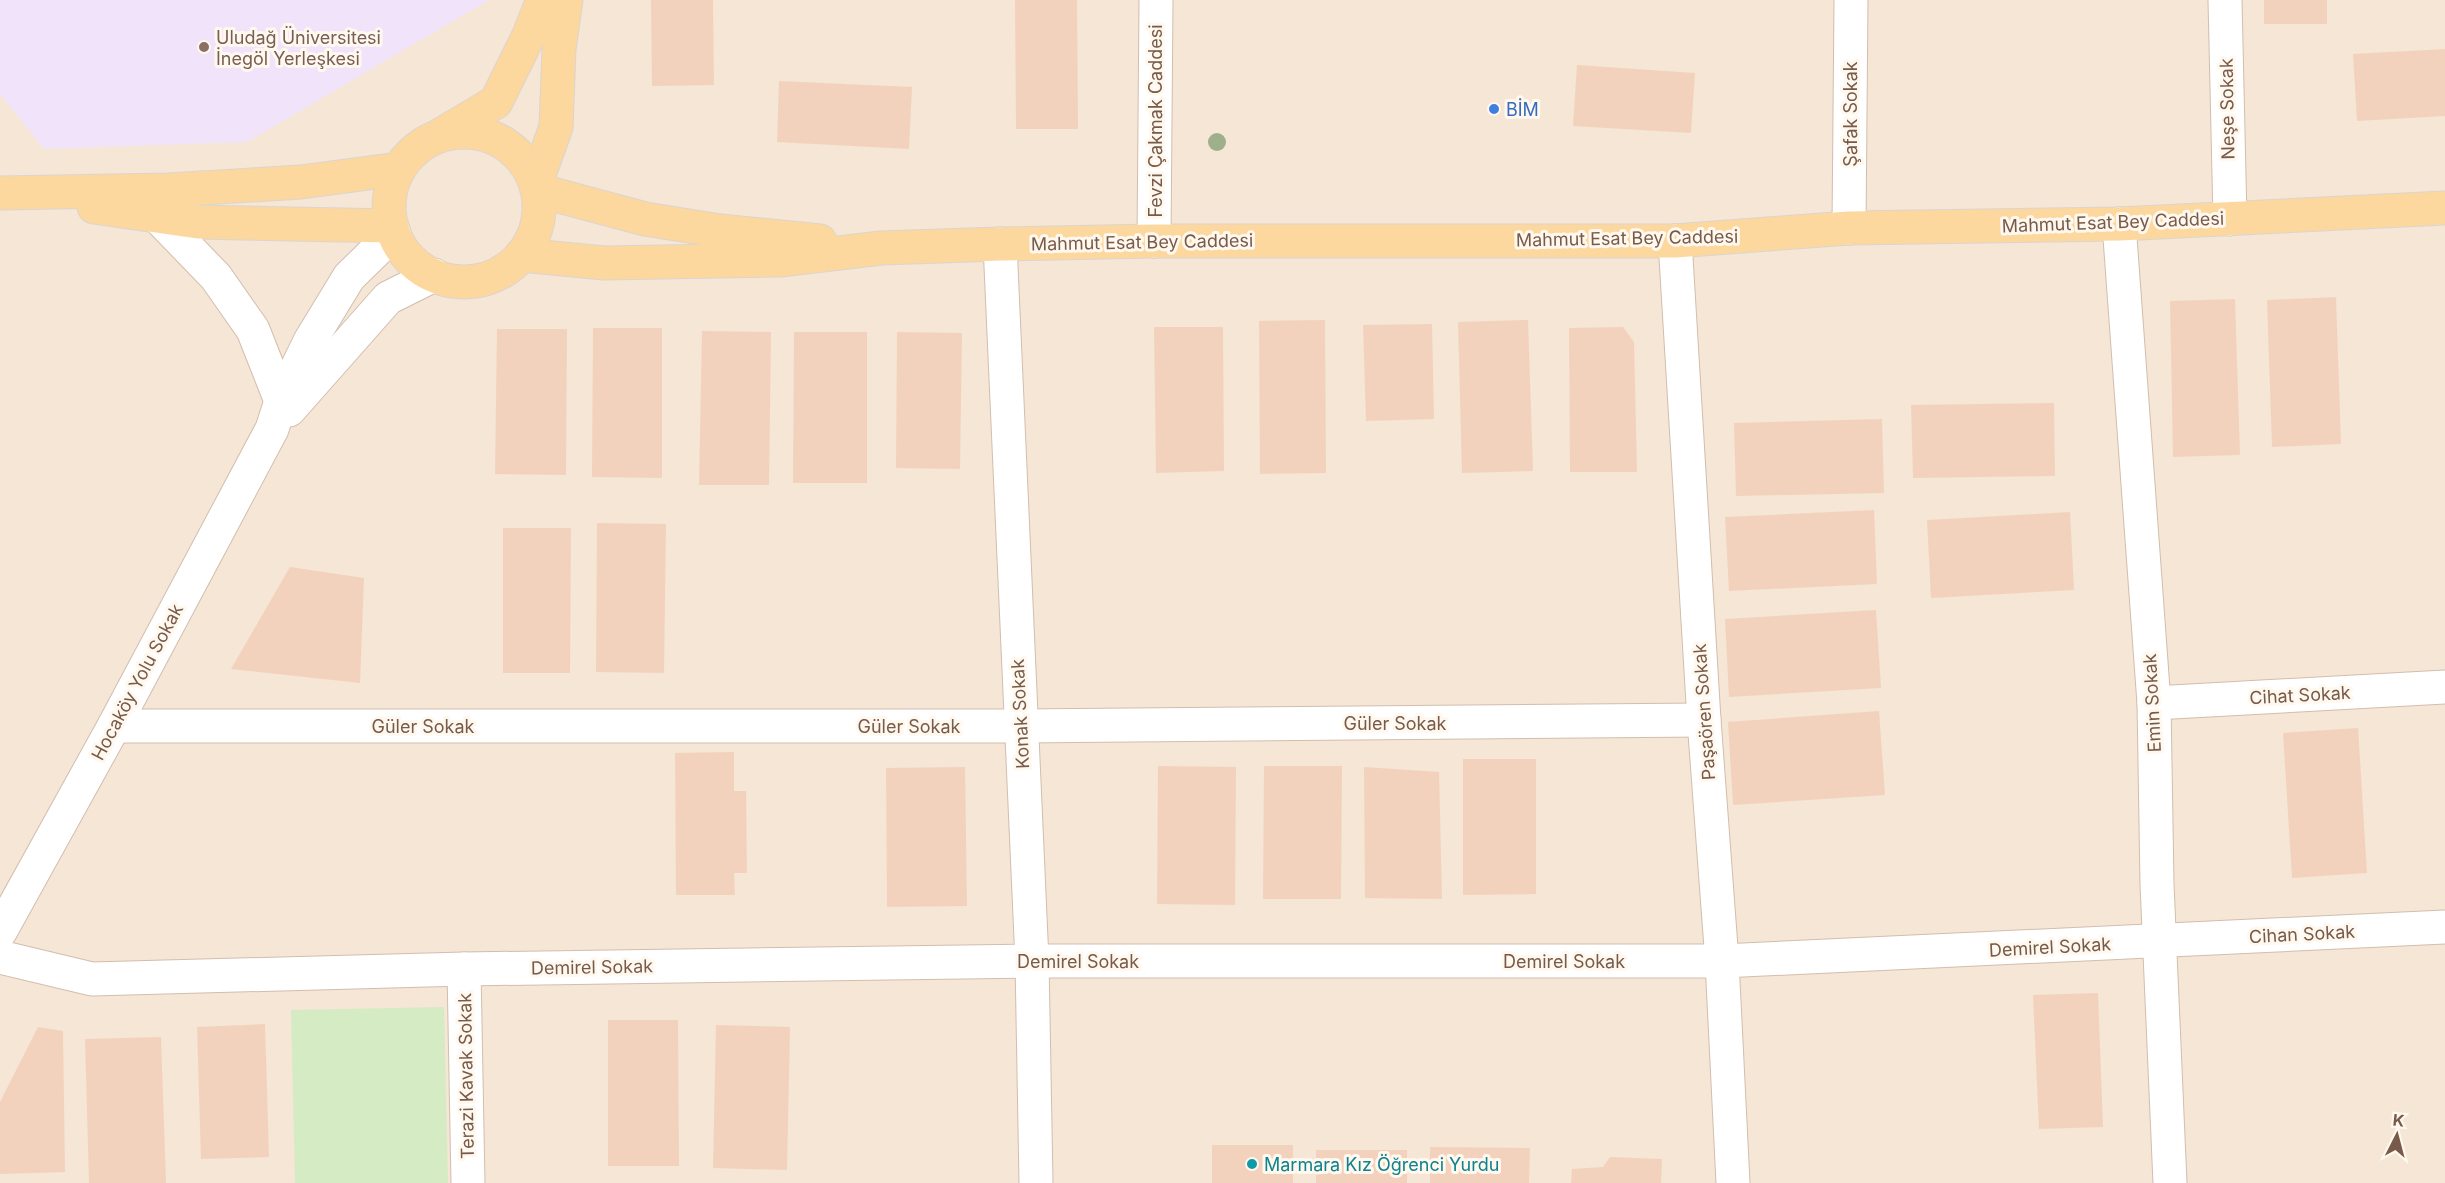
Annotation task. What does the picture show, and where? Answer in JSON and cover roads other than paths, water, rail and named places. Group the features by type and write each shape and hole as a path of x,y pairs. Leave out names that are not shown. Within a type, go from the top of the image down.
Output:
{"main road":[{"path":"437,137 460,132 484,134 507,145 524,162 536,187 540,208 535,233 522,255 503,271 481,280 457,281 434,276 417,265 403,251 393,230 389,212 390,190 399,169 415,149 496,102 543,0"},
{"path":"536,187 556,127 559,49 566,0"},
{"path":"4,193 169,190 301,182 399,169"},
{"path":"536,187 645,219 720,231 881,248"},
{"path":"4,193 198,222 393,230"},
{"name":"Mahmut Esat Bey Caddesi","path":"881,248 1154,241 1675,241 1849,228 2119,224 2445,208"},
{"path":"522,255 604,263 768,260 881,248"}],"street":[{"name":"Fevzi Çakmak Caddesi","path":"1154,241 1156,0"},
{"name":"Şafak Sokak","path":"1849,228 1851,0"},
{"name":"Neşe Sokak","path":"2225,0 2230,219"},
{"path":"157,216 216,277 253,330 276,415"},
{"name":"Emin Sokak","path":"2119,224 2154,703 2159,942 2170,1183"},
{"path":"276,415 310,341 349,277 393,230"},
{"name":"Paşaören Sokak","path":"1675,241 1704,720 1722,961 1733,1183"},
{"name":"Konak Sokak","path":"1000,244 1032,961 1036,1183"},
{"path":"276,415 388,298 434,276"},
{"name":"Hocaköy Yolu Sokak","path":"4,917 114,726 276,415"},
{"name":"Cihat Sokak","path":"2154,703 2445,687"},
{"name":"Güler Sokak","path":"114,726 1020,726 1704,720"},
{"name":"Cihan Sokak","path":"2159,942 2445,927"},
{"name":"Demirel Sokak","path":"0,957 92,979 464,969 1032,961 1722,961 2159,942"},
{"name":"Terazi Kavak Sokak","path":"464,969 468,1183"}],"place":[{"name":"Uludağ Üniversitesi İnegöl Yerleşkesi","path":"204,47"},
{"name":"BİM","path":"1494,109"},
{"name":"Marmara Kız Öğrenci Yurdu","path":"1252,1164"}]}
